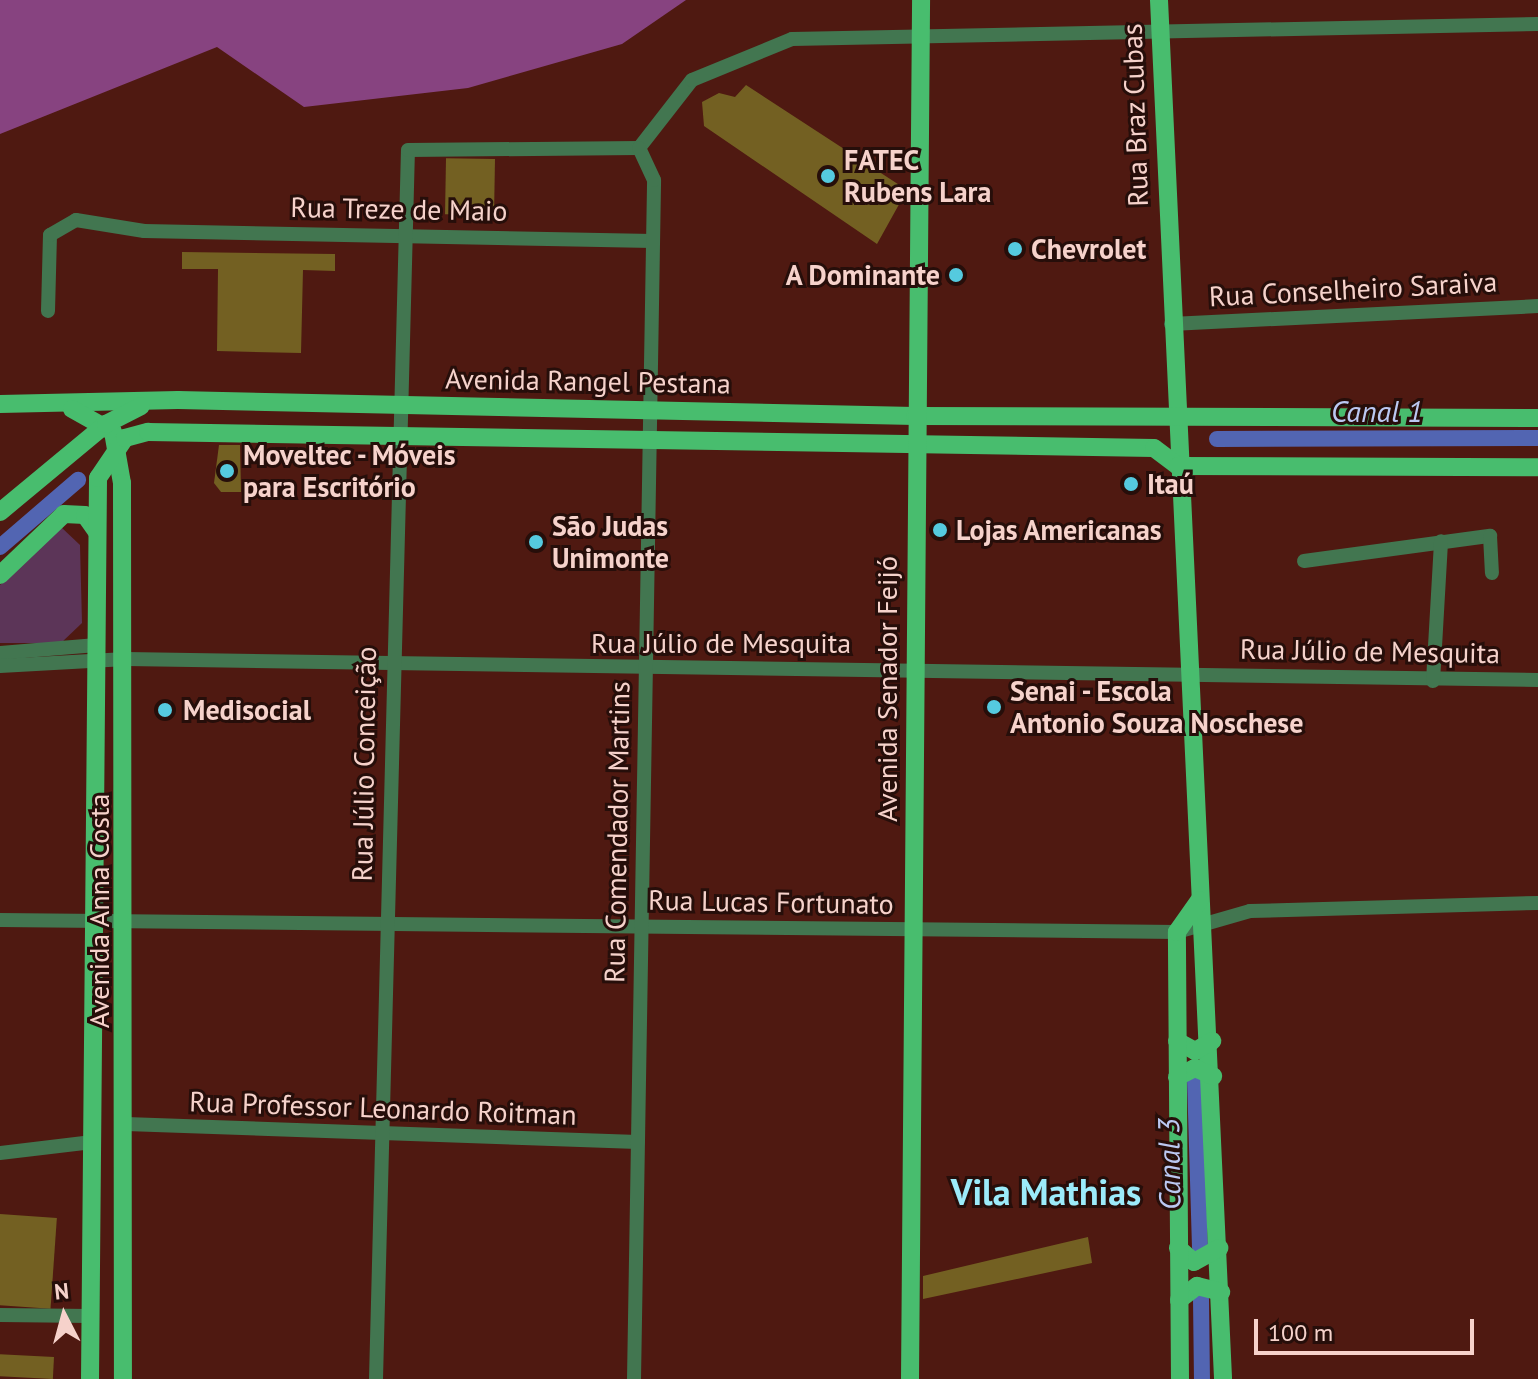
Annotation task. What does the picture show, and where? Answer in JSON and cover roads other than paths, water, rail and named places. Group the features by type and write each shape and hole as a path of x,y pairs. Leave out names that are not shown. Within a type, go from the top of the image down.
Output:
{"main road":[{"name":"Avenida Senador Feijó","path":"910,1379 915,930 915,416 921,0"},
{"name":"Rua Braz Cubas","path":"1159,0 1174,418 1191,674 1199,900 1204,923 1212,1041 1223,1379"},
{"name":"Avenida Rangel Pestana","path":"0,404 164,401 915,416 1538,418"},
{"path":"0,512 106,424 164,401"},
{"path":"57,405 106,424 119,445"},
{"path":"85,442 119,445 397,437 1154,448 1178,466 1538,467"},
{"name":"Avenida Anna Costa","path":"119,445 126,659 128,921 123,1379"},
{"name":"Avenida Anna Costa","path":"90,1379 98,478 119,445"},
{"path":"0,575 64,514 85,515 97,532"},
{"path":"1180,1379 1177,932 1199,900"},
{"path":"1177,1041 1195,1051 1212,1041"},
{"path":"1177,1077 1195,1068 1213,1076"},
{"path":"1178,1248 1194,1262 1219,1248"},
{"path":"1179,1300 1197,1286 1221,1292"}],"street":[{"path":"639,148 692,80 724,62 792,39 1538,24"},
{"name":"Rua Júlio Conceição","path":"376,1379 397,437 408,150 639,148"},
{"name":"Rua Comendador Martins","path":"634,1379 654,173 639,148"},
{"name":"Rua Treze de Maio","path":"48,311 50,235 60,225 76,220 144,231 653,241"},
{"name":"Rua Conselheiro Saraiva","path":"1171,324 1538,306"},
{"path":"1304,561 1490,536 1492,573"},
{"path":"1433,681 1441,541"},
{"path":"0,653 96,654"},
{"path":"0,666 96,654"},
{"name":"Rua Júlio de Mesquita","path":"96,654 126,659 646,670 915,669 1433,681 1538,680"},
{"name":"Rua Lucas Fortunato","path":"0,920 1177,932 1250,911 1538,903"},
{"name":"Rua Professor Leonardo Roitman","path":"126,1124 382,1136 638,1142"},
{"path":"0,1153 92,1142"},
{"path":"0,1315 90,1316"}],"waterway":[{"name":"Canal 1","path":"1217,439 1538,438"},
{"name":"Canal 1","path":"0,547 78,480"},
{"name":"Canal 3","path":"1195,1079 1200,1247"},
{"name":"Canal 3","path":"1201,1299 1202,1379"}],"place":[{"name":"FATEC Rubens Lara","path":"828,176"},
{"name":"Chevrolet","path":"1015,249"},
{"name":"A Dominante","path":"956,275"},
{"name":"Moveltec - Móveis para Escritório","path":"227,471"},
{"name":"Itaú","path":"1131,484"},
{"name":"Lojas Americanas","path":"940,530"},
{"name":"São Judas Unimonte","path":"536,542"},
{"name":"Senai - Escola Antonio Souza Noschese","path":"994,707"},
{"name":"Medisocial","path":"165,710"}],"district":[{"name":"Vila Mathias","path":"1046,1192"}]}
